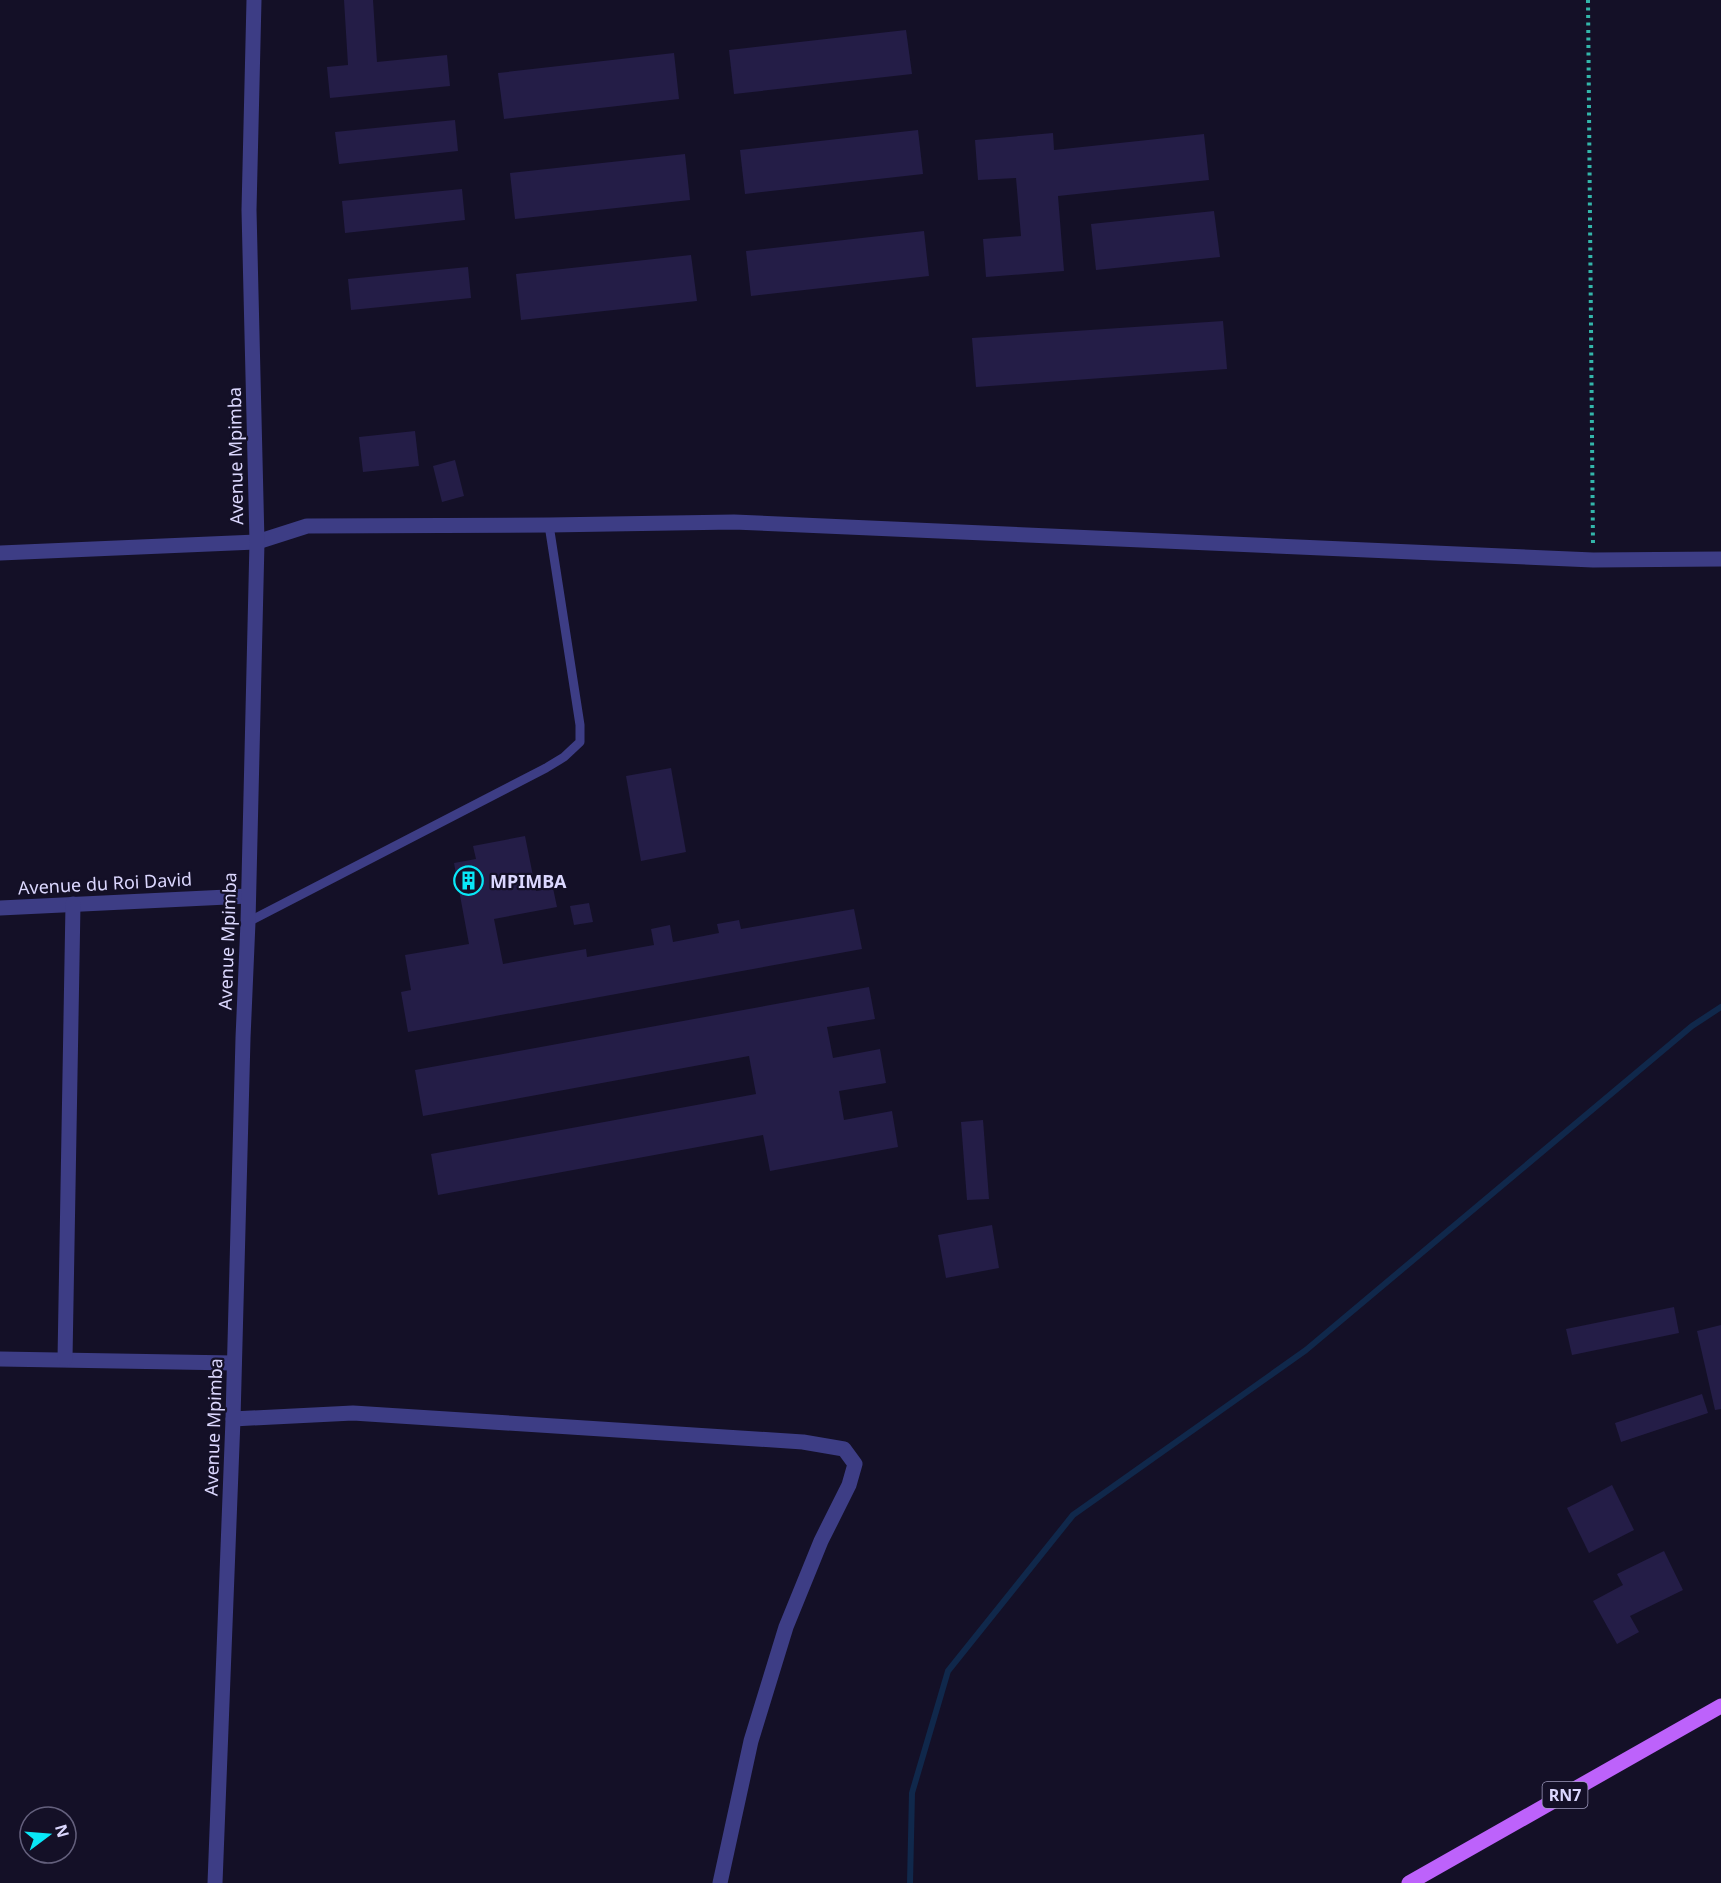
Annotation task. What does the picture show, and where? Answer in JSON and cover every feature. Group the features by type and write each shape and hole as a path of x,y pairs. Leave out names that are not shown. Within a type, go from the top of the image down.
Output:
{"main road":[{"name":"RN7","path":"1409,1883 1721,1706"}],"street":[{"name":"Avenue Mpimba","path":"215,1883 233,1419 257,542 249,210 254,0"},
{"path":"0,553 257,542 307,526 734,522 1593,560 1721,559"},
{"name":"Avenue du Roi David","path":"0,908 248,896"},
{"path":"65,1359 73,904"},
{"path":"0,1359 234,1363"},
{"path":"233,1419 353,1413 803,1442 844,1449 855,1464 849,1485 822,1541 786,1628 751,1741 720,1883"}],"lane":[{"path":"248,922 546,768 564,757 580,742 580,725 549,525"}],"path":[{"path":"1588,0 1593,560"}],"building":[{"path":"344,0 373,0 377,62 447,55 450,86 330,98 327,67 348,65"},
{"path":"906,30 912,74 734,94 729,50"},
{"path":"674,53 679,99 504,119 498,73"},
{"path":"455,120 458,151 339,164 335,132"},
{"path":"918,130 923,174 745,194 740,150"},
{"path":"1053,133 1054,150 1204,134 1209,180 1058,196 1064,271 986,277 983,239 1021,236 1016,178 978,180 975,140"},
{"path":"685,154 690,200 515,219 510,173"},
{"path":"462,189 465,220 345,233 342,201"},
{"path":"1214,211 1220,257 1096,270 1091,224"},
{"path":"924,231 929,276 751,296 746,251"},
{"path":"691,255 697,301 521,320 516,274"},
{"path":"468,267 471,298 351,310 348,279"},
{"path":"1223,321 1227,369 976,387 972,338"},
{"path":"415,431 419,466 363,472 359,437"},
{"path":"455,460 464,496 442,502 433,466"},
{"path":"671,768 686,852 641,861 626,776"},
{"path":"525,836 536,891 553,888 557,907 494,919 503,964 586,949 587,957 654,945 651,929 670,925 673,942 719,933 717,924 739,920 741,929 854,909 862,949 408,1032 401,992 411,990 405,955 469,944 454,863 476,859 473,846"},
{"path":"589,903 593,922 574,925 570,906"},
{"path":"869,987 875,1019 827,1027 833,1058 880,1049 886,1083 839,1091 844,1120 892,1111 898,1147 770,1171 763,1135 438,1195 431,1154 756,1094 749,1056 423,1116 415,1070"},
{"path":"983,1120 989,1199 967,1200 961,1122"},
{"path":"992,1225 999,1268 946,1278 938,1235"},
{"path":"1674,1307 1679,1333 1572,1355 1566,1329"},
{"path":"1721,1325 1721,1409 1715,1410 1697,1331"},
{"path":"1702,1394 1708,1413 1621,1442 1615,1423"},
{"path":"1612,1485 1634,1530 1589,1553 1567,1508"},
{"path":"1664,1551 1683,1590 1630,1616 1639,1632 1617,1644 1593,1601 1623,1585 1617,1574"}],"waterway":[{"path":"910,1883 912,1793 948,1671 1073,1515 1306,1350 1692,1026 1721,1007"}],"place":[{"name":"MPIMBA","path":"469,881"}]}
